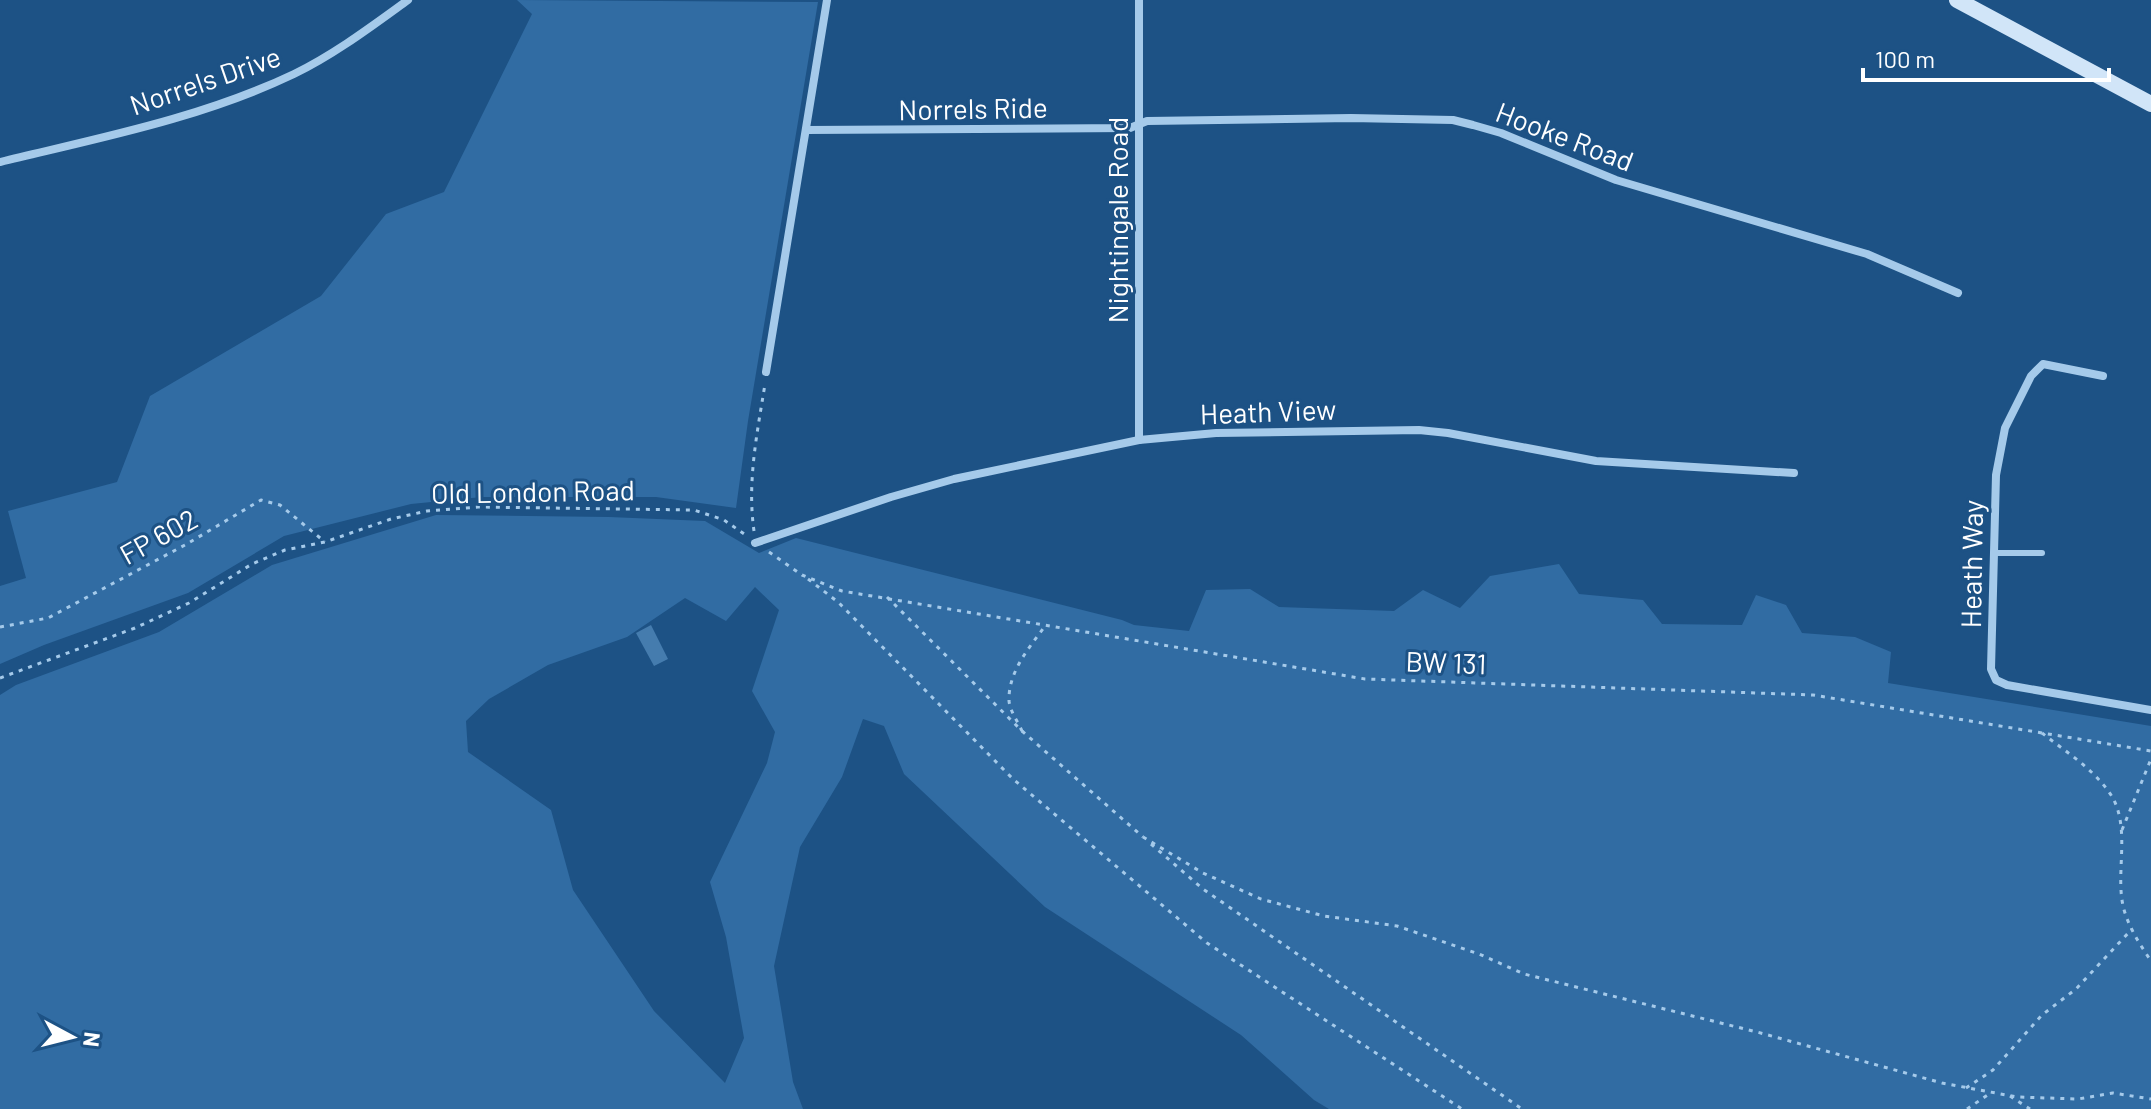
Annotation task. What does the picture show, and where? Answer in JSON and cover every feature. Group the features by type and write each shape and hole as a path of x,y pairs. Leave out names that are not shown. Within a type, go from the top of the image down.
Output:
{"street":[{"name":"Norrels Drive","path":"0,162 142,128 237,98 296,73 360,35 408,0"},
{"path":"766,372 827,0"},
{"name":"Nightingale Road","path":"1139,0 1139,440"},
{"path":"1957,0 2151,104"},
{"name":"Hooke Road","path":"1139,124 1147,121 1351,118 1463,122 1501,133 1616,180 1867,254 1958,293"},
{"name":"Norrels Ride","path":"806,130 1130,128 1139,124"},
{"name":"Heath Way","path":"2103,376 2043,364 2031,376 2003,436 1996,475 1991,669 1996,680 2007,685 2151,710"},
{"name":"Heath View","path":"755,543 954,479 1139,440 1216,433 1419,430 1596,461 1794,473"}],"lane":[{"path":"1994,553 2042,553"}],"path":[{"path":"755,543 751,508 752,468 766,372"},
{"name":"FP 602","path":"0,627 48,618 185,545 261,500 280,505 325,542"},
{"name":"Old London Road","path":"0,678 135,628 189,603 252,564 285,550 325,542 391,519 427,511 478,507 694,510 724,520 755,543"},
{"name":"BW 131","path":"755,543 802,575 842,591 1365,679 1813,695 2151,751"},
{"path":"802,575 838,602 1013,779 1207,943 1462,1109"},
{"path":"887,597 1022,731 1203,889 1522,1109"},
{"path":"1022,731 1009,703 1013,675 1046,625"},
{"path":"2041,733 2094,774 2113,798 2121,832 2122,901 2132,929 2151,961"},
{"path":"2121,832 2151,759"},
{"path":"1143,837 1203,873 1261,899 1324,916 1397,926 1479,954 1524,974 1966,1088 2008,1095 2078,1099 2113,1093 2151,1099"},
{"path":"1966,1088 1993,1070 2042,1015 2076,989 2132,929"},
{"path":"1967,1109 1992,1092"},
{"path":"2008,1095 2030,1109"}],"shaded area":[{"path":"517,0 818,2 736,508 656,497 482,497 411,504 284,536 188,593 0,664 0,586 26,578 8,511 117,482 150,396 321,296 386,214 444,192 532,14"},
{"path":"436,515 609,517 705,521 759,553 796,538 1134,625 1189,631 1206,590 1250,589 1279,607 1394,611 1423,590 1460,608 1490,576 1559,564 1579,594 1643,600 1662,624 1742,625 1756,595 1786,605 1802,633 1855,637 1891,652 1888,683 2151,726 2151,1109 1329,1109 1314,1100 1241,1035 1045,907 904,774 884,726 863,719 842,777 800,847 774,966 793,1082 803,1109 0,1109 0,695 16,685 159,632 272,565","holes":["755,587 779,610 752,691 775,732 767,763 710,882 726,937 744,1038 725,1083 654,1011 573,890 551,810 468,752 466,721 489,699 548,665 627,637 685,598 726,621"]}],"building":[{"path":"651,625 668,659 654,666 636,633"}]}
